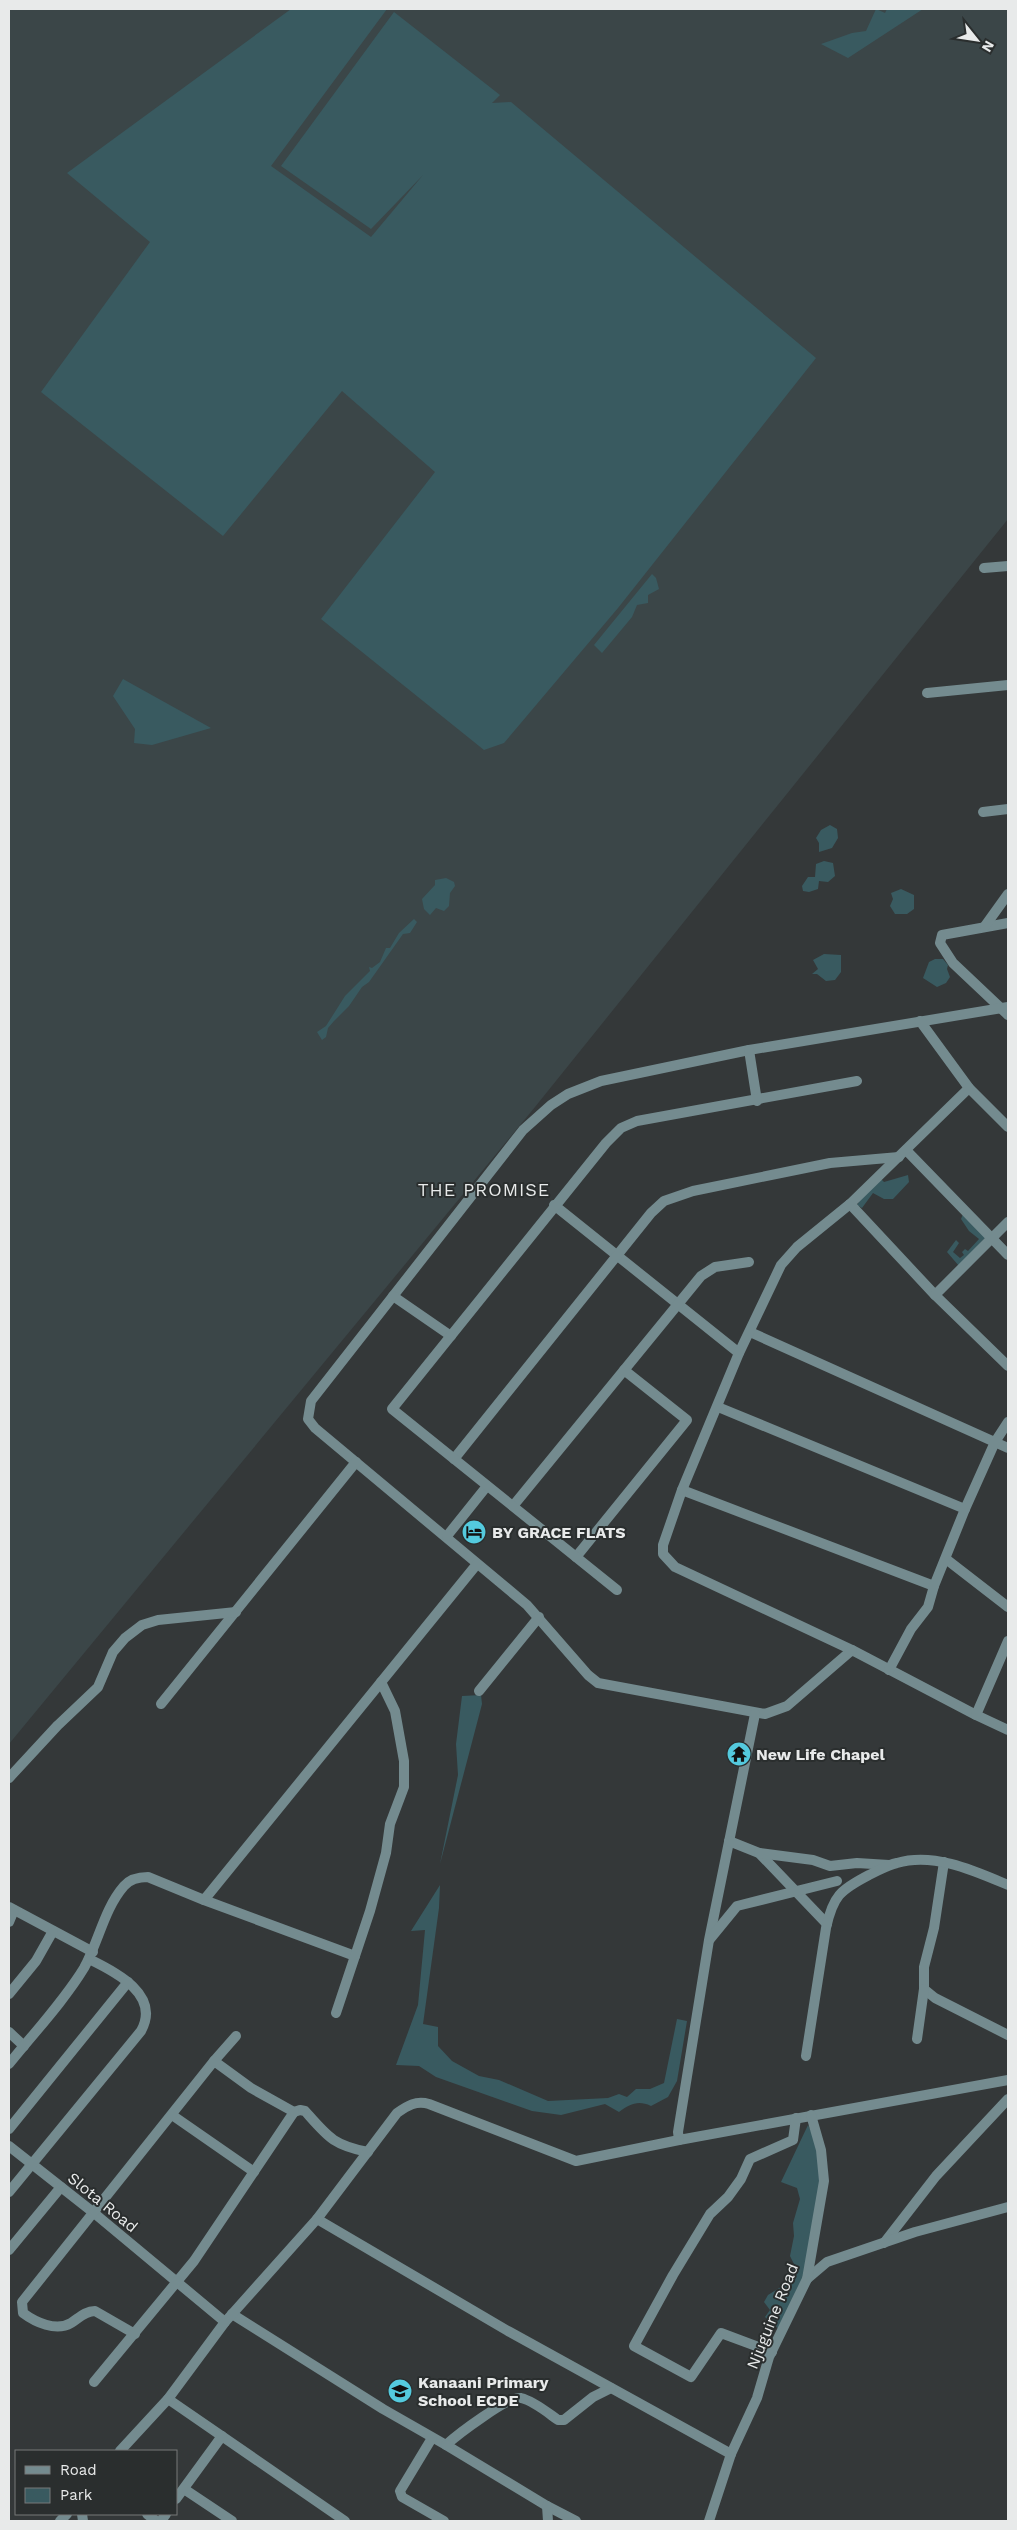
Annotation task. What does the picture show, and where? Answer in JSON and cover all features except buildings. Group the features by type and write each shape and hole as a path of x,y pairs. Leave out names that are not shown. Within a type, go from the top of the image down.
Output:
{"street":[{"path":"984,568 1008,566"},
{"path":"927,693 1008,685"},
{"path":"983,812 1008,809"},
{"path":"985,926 1008,894"},
{"path":"1006,1010 953,963 940,943 942,935 1008,922"},
{"path":"852,1650 786,1706 776,1712 755,1714 598,1683 588,1676 527,1604 316,1428 308,1419 308,1412 311,1401 523,1130 551,1105 568,1094 601,1081 749,1050 920,1021 1006,1010"},
{"path":"920,1021 969,1088 1008,1127"},
{"path":"749,1050 757,1101"},
{"path":"617,1590 392,1409 612,1135 629,1124 856,1082"},
{"path":"969,1088 850,1204 797,1247 781,1265 739,1353 682,1490 663,1545 663,1554 675,1567 852,1650 976,1716 1008,1730"},
{"path":"903,1153 1008,1255"},
{"path":"454,1459 657,1207 673,1197 830,1164 903,1153"},
{"path":"850,1204 935,1295 1008,1366"},
{"path":"554,1205 679,1303 739,1353"},
{"path":"935,1295 1008,1222"},
{"path":"513,1506 708,1270 723,1265 749,1262"},
{"path":"393,1296 450,1336"},
{"path":"750,1332 1008,1448"},
{"path":"576,1558 686,1420 624,1370"},
{"path":"718,1407 965,1510"},
{"path":"889,1670 910,1630 928,1607 934,1586 965,1510 995,1442 1008,1422"},
{"path":"161,1704 356,1462"},
{"path":"447,1536 487,1486"},
{"path":"682,1490 934,1586"},
{"path":"946,1559 1008,1607"},
{"path":"204,1900 478,1564"},
{"path":"9,1778 58,1724 98,1687 112,1652 125,1638 142,1626 158,1620 236,1612"},
{"path":"479,1691 539,1617"},
{"path":"976,1716 1008,1641"},
{"path":"336,2013 386,1853 390,1824 404,1787 404,1761 395,1711 381,1682"},
{"path":"679,2140 678,2132 709,1940 755,1714"},
{"path":"729,1842 760,1853 784,1855 835,1866 857,1863 891,1865 925,1860 944,1862 1008,1885"},
{"path":"760,1853 827,1924"},
{"path":"917,2039 924,1989 924,1967 934,1928 944,1862"},
{"path":"806,2056 830,1910 839,1893 854,1883 891,1865"},
{"path":"835,1866 839,1893"},
{"path":"9,2064 80,1974 91,1955 112,1903 125,1884 139,1877 148,1877 204,1900 355,1956"},
{"path":"709,1940 737,1906 754,1900 798,1892 837,1881"},
{"path":"9,1922 11,1909 53,1931 91,1955 128,1982 144,2000 148,2012 145,2025 9,2192"},
{"path":"9,1994 36,1961 53,1931"},
{"path":"9,2129 128,1982"},
{"path":"924,1989 935,1998 1008,2035"},
{"path":"9,2032 24,2046"},
{"path":"135,2334 95,2311 87,2312 68,2325 39,2323 23,2313 22,2302 236,2036"},
{"path":"214,2061 251,2088 294,2112"},
{"path":"121,2450 168,2399 225,2322 317,2219 397,2113 407,2106 422,2102 576,2161 811,2115 1008,2080"},
{"path":"884,2244 936,2176 1008,2099"},
{"path":"94,2382 177,2283 294,2112 305,2111 332,2141 349,2148 368,2152"},
{"path":"172,2115 254,2172"},
{"name":"Njuguine Road","path":"709,2521 731,2454 757,2398 772,2352 807,2279 824,2181 821,2150 811,2115"},
{"path":"772,2352 721,2333 691,2377 634,2346 673,2274 710,2214 728,2197 741,2179 750,2159 793,2140 796,2118"},
{"name":"Slota Road","path":"9,2146 94,2213 225,2322"},
{"path":"9,2250 61,2187"},
{"path":"807,2279 827,2262 915,2232 1008,2207"},
{"path":"317,2219 611,2388 731,2454"},
{"path":"232,2314 432,2438 576,2521"},
{"path":"446,2445 477,2420 490,2414 512,2399 521,2398 558,2420 564,2420 593,2397 611,2388"},
{"path":"168,2399 345,2521"},
{"path":"178,2496 222,2436"},
{"path":"432,2438 400,2491 402,2497 444,2521"},
{"path":"184,2489 232,2521"},
{"path":"547,2506 548,2521"}],"shaded area":[{"path":"9,9 1008,9 1008,519 535,1107 9,1744"}],"green space":[{"path":"291,9 387,9 271,166 371,237 423,175 371,229 281,166 394,12 500,95 492,103 511,102 816,358 618,608 504,743 484,750 321,619 435,472 342,391 223,536 41,392 150,242 67,173"},
{"path":"876,9 885,13 887,9 923,9 848,58 821,44 852,33 866,31"},
{"path":"652,574 656,578 659,589 648,595 648,603 637,605 632,617 602,653 594,645"},
{"path":"123,679 211,728 152,745 134,743 135,729 113,696"},
{"path":"830,825 837,829 838,838 832,848 819,852 819,843 816,838 821,830"},
{"path":"824,861 833,863 835,876 828,882 819,881 818,889 809,892 803,891 802,886 808,877 815,877 816,864"},
{"path":"446,878 454,882 455,886 450,893 449,906 444,911 436,908 430,915 424,909 422,899 435,885 435,880"},
{"path":"901,889 914,895 914,909 907,914 895,914 890,906 893,899 891,893"},
{"path":"414,919 417,922 410,933 403,934 369,982 362,987 349,1006 328,1028 326,1037 322,1040 317,1032 326,1026 345,996 370,971 369,967 372,968 380,962 386,948 390,948 399,933"},
{"path":"824,954 841,955 841,972 835,980 826,981 817,974 812,974 818,969 813,960"},
{"path":"935,959 943,959 948,965 947,969 950,977 946,983 937,987 923,978 929,962"},
{"path":"908,1175 909,1182 893,1199 884,1199 873,1193 862,1208 857,1205 865,1192 880,1178 884,1182"},
{"path":"963,1214 986,1237 959,1266 947,1252 956,1240 959,1243 953,1252 960,1258 964,1255 962,1252 965,1249 968,1251 979,1239 969,1231 961,1219"},
{"path":"481,1695 482,1704 440,1864 458,1775 456,1744 462,1696"},
{"path":"440,1885 439,1908 423,2024 438,2027 438,2046 452,2061 479,2076 499,2080 548,2101 608,2098 619,2094 627,2097 636,2089 650,2089 664,2083 677,2019 687,2021 677,2081 668,2097 651,2106 642,2103 634,2104 619,2112 605,2104 561,2115 532,2111 436,2077 419,2066 396,2065 418,2005 425,1930 411,1931"},
{"path":"808,2125 821,2150 824,2181 807,2279 781,2331 765,2317 770,2310 764,2302 768,2295 784,2285 795,2266 790,2256 794,2236 793,2223 800,2199 797,2188 781,2182"}],"place":[{"name":"BY GRACE FLATS","path":"474,1532"},
{"name":"New Life Chapel","path":"739,1754"},
{"name":"Kanaani Primary School ECDE","path":"400,2391"}],"district":[{"name":"THE PROMISE","path":"484,1190"}]}
